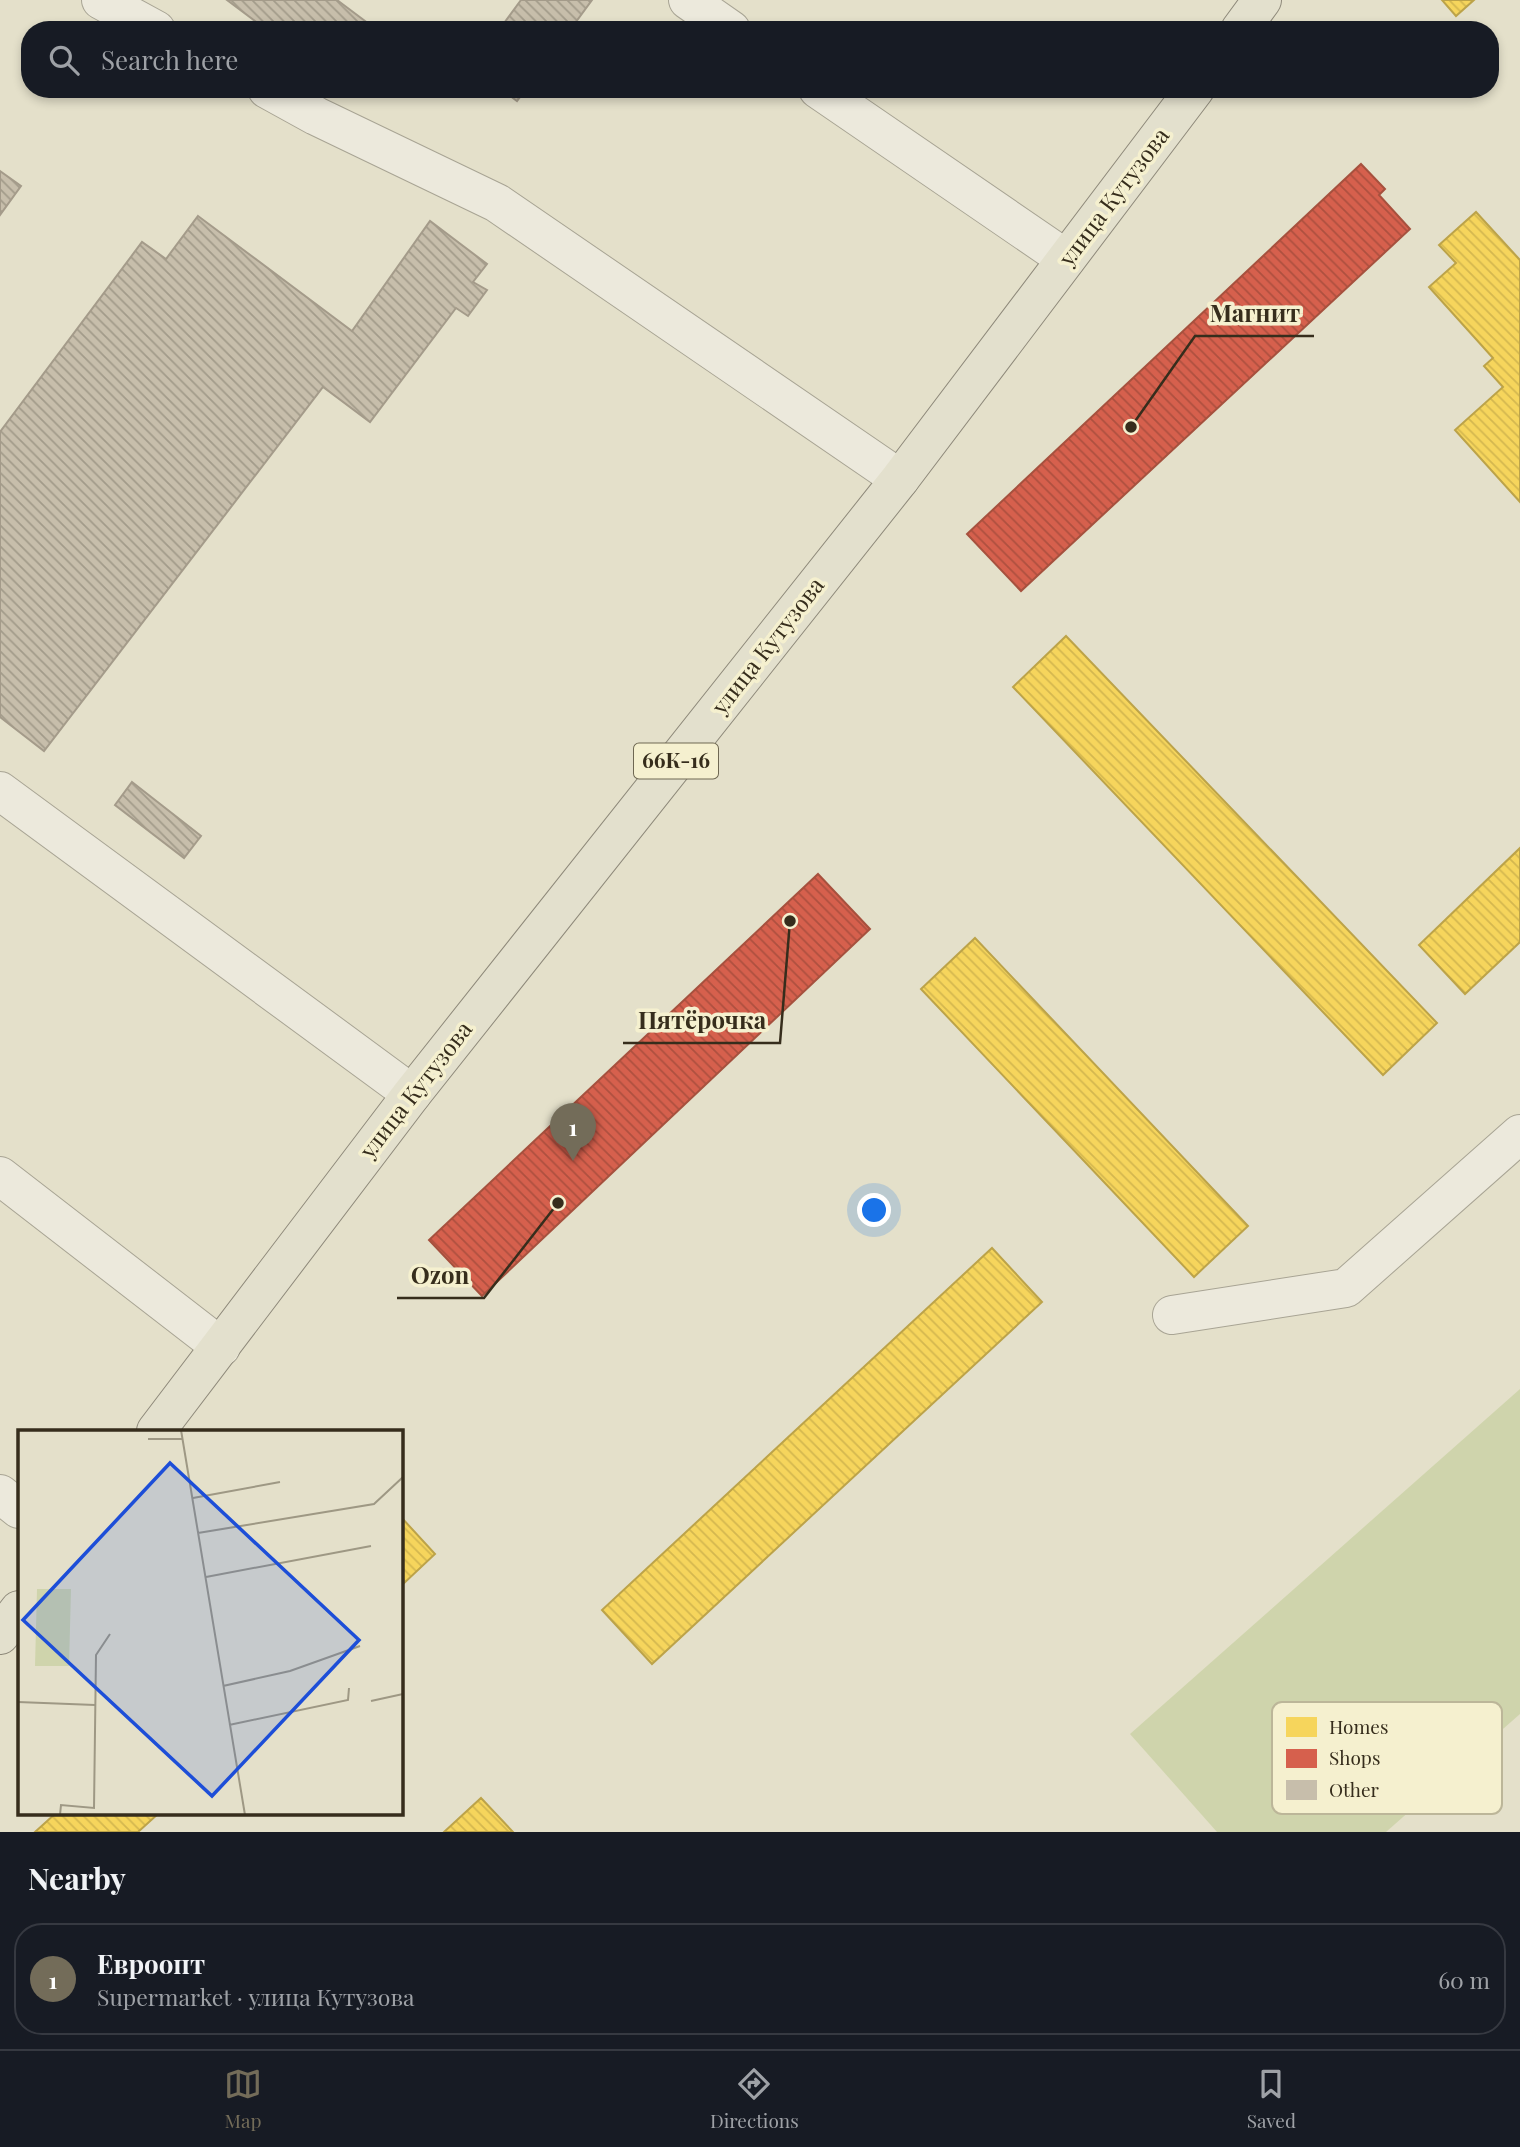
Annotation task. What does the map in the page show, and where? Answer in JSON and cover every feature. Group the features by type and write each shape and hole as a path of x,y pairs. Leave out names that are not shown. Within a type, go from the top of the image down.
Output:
{"main road":[{"path":"1247,21 1262,0"},
{"name":"улица Кутузова","path":"157,1430 412,1094 900,480 1188,98"},
{"path":"0,1635 18,1611"}],"lane":[{"path":"101,0 140,21"},
{"path":"688,0 719,21"},
{"path":"283,98 497,203 900,480"},
{"path":"831,98 1066,260"},
{"path":"0,791 412,1094"},
{"path":"1172,1315 1346,1288 1520,1134"},
{"path":"0,1176 221,1346"},
{"path":"0,1494 18,1508"}],"green space":[{"path":"1520,1389 1520,1714 1502,1730 1502,1702 1272,1702 1272,1814 1406,1814 1386,1832 1217,1832 1130,1734"}],"building: Homes":[{"path":"1442,0 1474,0 1456,16"},
{"path":"1476,212 1520,260 1520,502 1455,430 1503,387 1484,366 1493,358 1429,287 1456,263 1439,245"},
{"path":"1066,636 1437,1023 1383,1075 1013,687"},
{"path":"1520,848 1520,942 1465,994 1419,945"},
{"path":"975,938 1248,1226 1194,1277 921,989"},
{"path":"992,1248 1042,1302 652,1664 602,1610"},
{"path":"402,1518 435,1554 402,1585"},
{"path":"481,1798 513,1832 444,1832"},
{"path":"55,1814 158,1814 138,1832 35,1832"}],"building: Shops":[{"path":"1361,164 1385,189 1379,195 1410,229 1021,591 967,534"},
{"path":"818,874 870,929 482,1296 429,1240"}],"building: Other":[{"path":"227,0 337,0 365,21 255,21"},
{"path":"521,0 592,0 577,21 506,21"},
{"path":"0,171 21,186 0,215"},
{"path":"198,216 352,331 430,221 487,264 473,282 487,290 468,316 456,308 370,422 323,387 44,751 0,717 0,432 142,242 166,259"},
{"path":"132,782 201,836 184,858 115,805"}],"place":[{"name":"Магнит","path":"1131,427"},
{"name":"Пятёрочка","path":"790,921"},
{"name":"Евроопт","path":"573,1161"},
{"name":"Ozon","path":"558,1203"}]}
